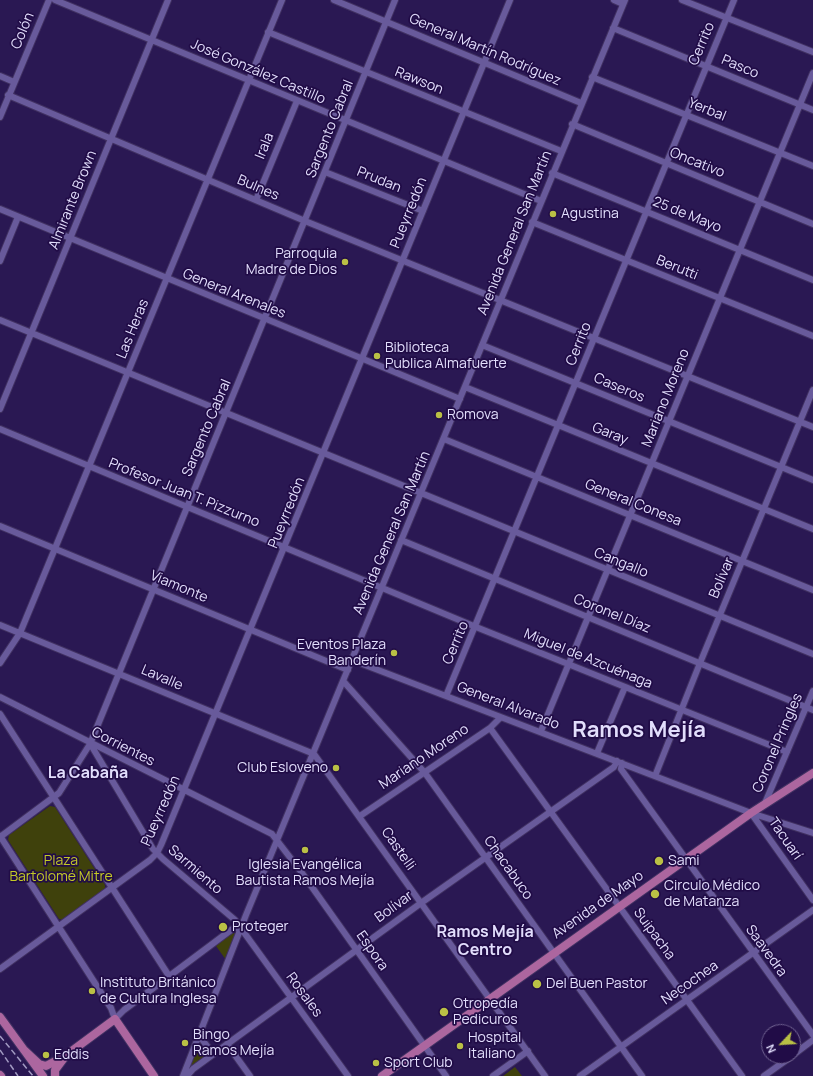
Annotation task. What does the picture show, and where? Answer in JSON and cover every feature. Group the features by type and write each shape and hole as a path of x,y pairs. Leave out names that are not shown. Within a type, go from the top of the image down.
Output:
{"main road":[{"name":"Avenida de Mayo","path":"382,1076 684,860 751,813 813,773"},
{"path":"0,1017 43,1076"},
{"path":"24,1050 44,1066 66,1056 115,1019 154,1076"},
{"path":"55,1076 55,1070 66,1056"}],"street":[{"name":"Colón","path":"0,117 49,0"},
{"name":"José González Castillo","path":"55,0 346,122 540,201"},
{"name":"Almirante Brown","path":"0,409 110,138 168,0"},
{"name":"Las Heras","path":"0,663 20,633 282,0"},
{"name":"General Martín Rodríguez","path":"334,0 581,103"},
{"name":"Sargento Cabral","path":"0,836 55,798 90,744 395,0"},
{"name":"Pueyrredón","path":"0,969 112,888 157,853 216,714 510,0"},
{"path":"614,0 624,2"},
{"path":"682,0 813,52"},
{"name":"Cerrito","path":"446,696 734,0"},
{"name":"Avenida General San Martín","path":"183,1076 240,929 344,682 381,587 466,387 540,201 624,2"},
{"name":"Pasco","path":"614,28 813,110"},
{"name":"Rawson","path":"268,32 464,113 561,151"},
{"name":"Mariano Moreno","path":"541,731 587,618 653,464 813,73"},
{"path":"0,76 14,82"},
{"name":"Yerbal","path":"592,77 813,166"},
{"name":"Bulnes","path":"8,95 305,221 688,378 813,427"},
{"name":"Irala","path":"256,200 297,101"},
{"name":"Oncativo","path":"572,124 813,224"},
{"name":"Prudan","path":"325,172 423,211"},
{"name":"25 de Mayo","path":"552,173 813,280"},
{"name":"General Arenales","path":"0,209 265,320 363,358 460,399"},
{"path":"0,261 18,217"},
{"name":"Berutti","path":"532,222 813,336"},
{"name":"Cangallo","path":"0,320 128,374 813,654"},
{"name":"Caseros","path":"482,345 813,480"},
{"name":"Garay","path":"466,387 558,426 813,529"},
{"name":"Bolívar","path":"655,776 780,467 813,390"},
{"name":"Profesor Juan T. Pizzurno","path":"0,429 381,587"},
{"name":"General Conesa","path":"444,439 813,590"},
{"name":"Viamonte","path":"0,526 54,550 348,670"},
{"name":"Coronel Díaz","path":"401,540 813,710"},
{"name":"Miguel de Azcuénaga","path":"381,587 787,752"},
{"name":"Lavalle","path":"0,625 314,754"},
{"name":"General Alvarado","path":"352,660 500,718 541,731 751,813 813,833"},
{"name":"Chacabuco","path":"344,682 425,773 642,1076"},
{"path":"597,753 625,687"},
{"name":"Coronel Pringles","path":"766,804 813,691"},
{"name":"Corrientes","path":"0,697 90,744 272,834 278,840"},
{"path":"0,714 169,976"},
{"name":"Mariano Moreno","path":"360,816 490,728 500,718"},
{"name":"Suipacha","path":"490,728 742,1076"},
{"name":"Sarmiento","path":"90,744 149,844 157,853 235,920 240,929"},
{"name":"Castelli","path":"314,754 360,816 545,1076"},
{"name":"Bolívar","path":"187,1076 193,1069 213,1054 356,950 620,762"},
{"name":"Saavedra","path":"620,762 621,769 684,860 813,1035"},
{"name":"Tacuarí","path":"751,813 813,900"},
{"path":"0,836 111,1008 115,1019 121,1012 231,930 234,928 240,929"},
{"name":"Espora","path":"278,840 446,1076"},
{"name":"Necochea","path":"580,1076 813,910"},
{"name":"Rosales","path":"240,929 292,997 348,1076"},
{"path":"198,1034 213,1054"},
{"path":"801,1049 813,1040"},
{"path":"227,1044 250,1076"},
{"path":"493,1076 528,1052"},
{"path":"764,1076 781,1064"}],"green space":[{"name":"Plaza Bartolomé Mitre","path":"50,806 55,807 105,885 105,889 63,920 59,919 8,840 9,835"},
{"path":"230,934 236,934 226,960 216,946"},
{"path":"200,1040 212,1051 189,1068"},
{"path":"515,1067 522,1076 503,1076"}],"railway":[{"path":"0,1036 33,1076"},
{"path":"0,1050 18,1076"}],"place":[{"name":"Agustina","path":"553,214"},
{"name":"Parroquia Madre de Dios","path":"345,262"},
{"name":"Biblioteca Publica Almafuerte","path":"377,356"},
{"name":"Romova","path":"439,415"},
{"name":"Eventos Plaza Banderín","path":"394,653"},
{"name":"Club Esloveno","path":"336,768"},
{"name":"Iglesia Evangélica Bautista Ramos Mejía","path":"305,850"},
{"name":"Sami","path":"659,861"},
{"name":"Circulo Médico de Matanza","path":"655,894"},
{"name":"Proteger","path":"223,927"},
{"name":"Del Buen Pastor","path":"537,984"},
{"name":"Instituto Británico de Cultura Inglesa","path":"92,991"},
{"name":"Otropedía Pedicuros","path":"444,1012"},
{"name":"Bingo Ramos Mejía","path":"185,1043"},
{"name":"Hospital Italiano","path":"460,1046"},
{"name":"Eddis","path":"46,1055"},
{"name":"Sport Club","path":"376,1063"}],"district":[{"name":"Ramos Mejía","path":"639,731"},
{"name":"La Cabaña","path":"88,774"},
{"name":"Ramos Mejía Centro","path":"485,942"}]}
